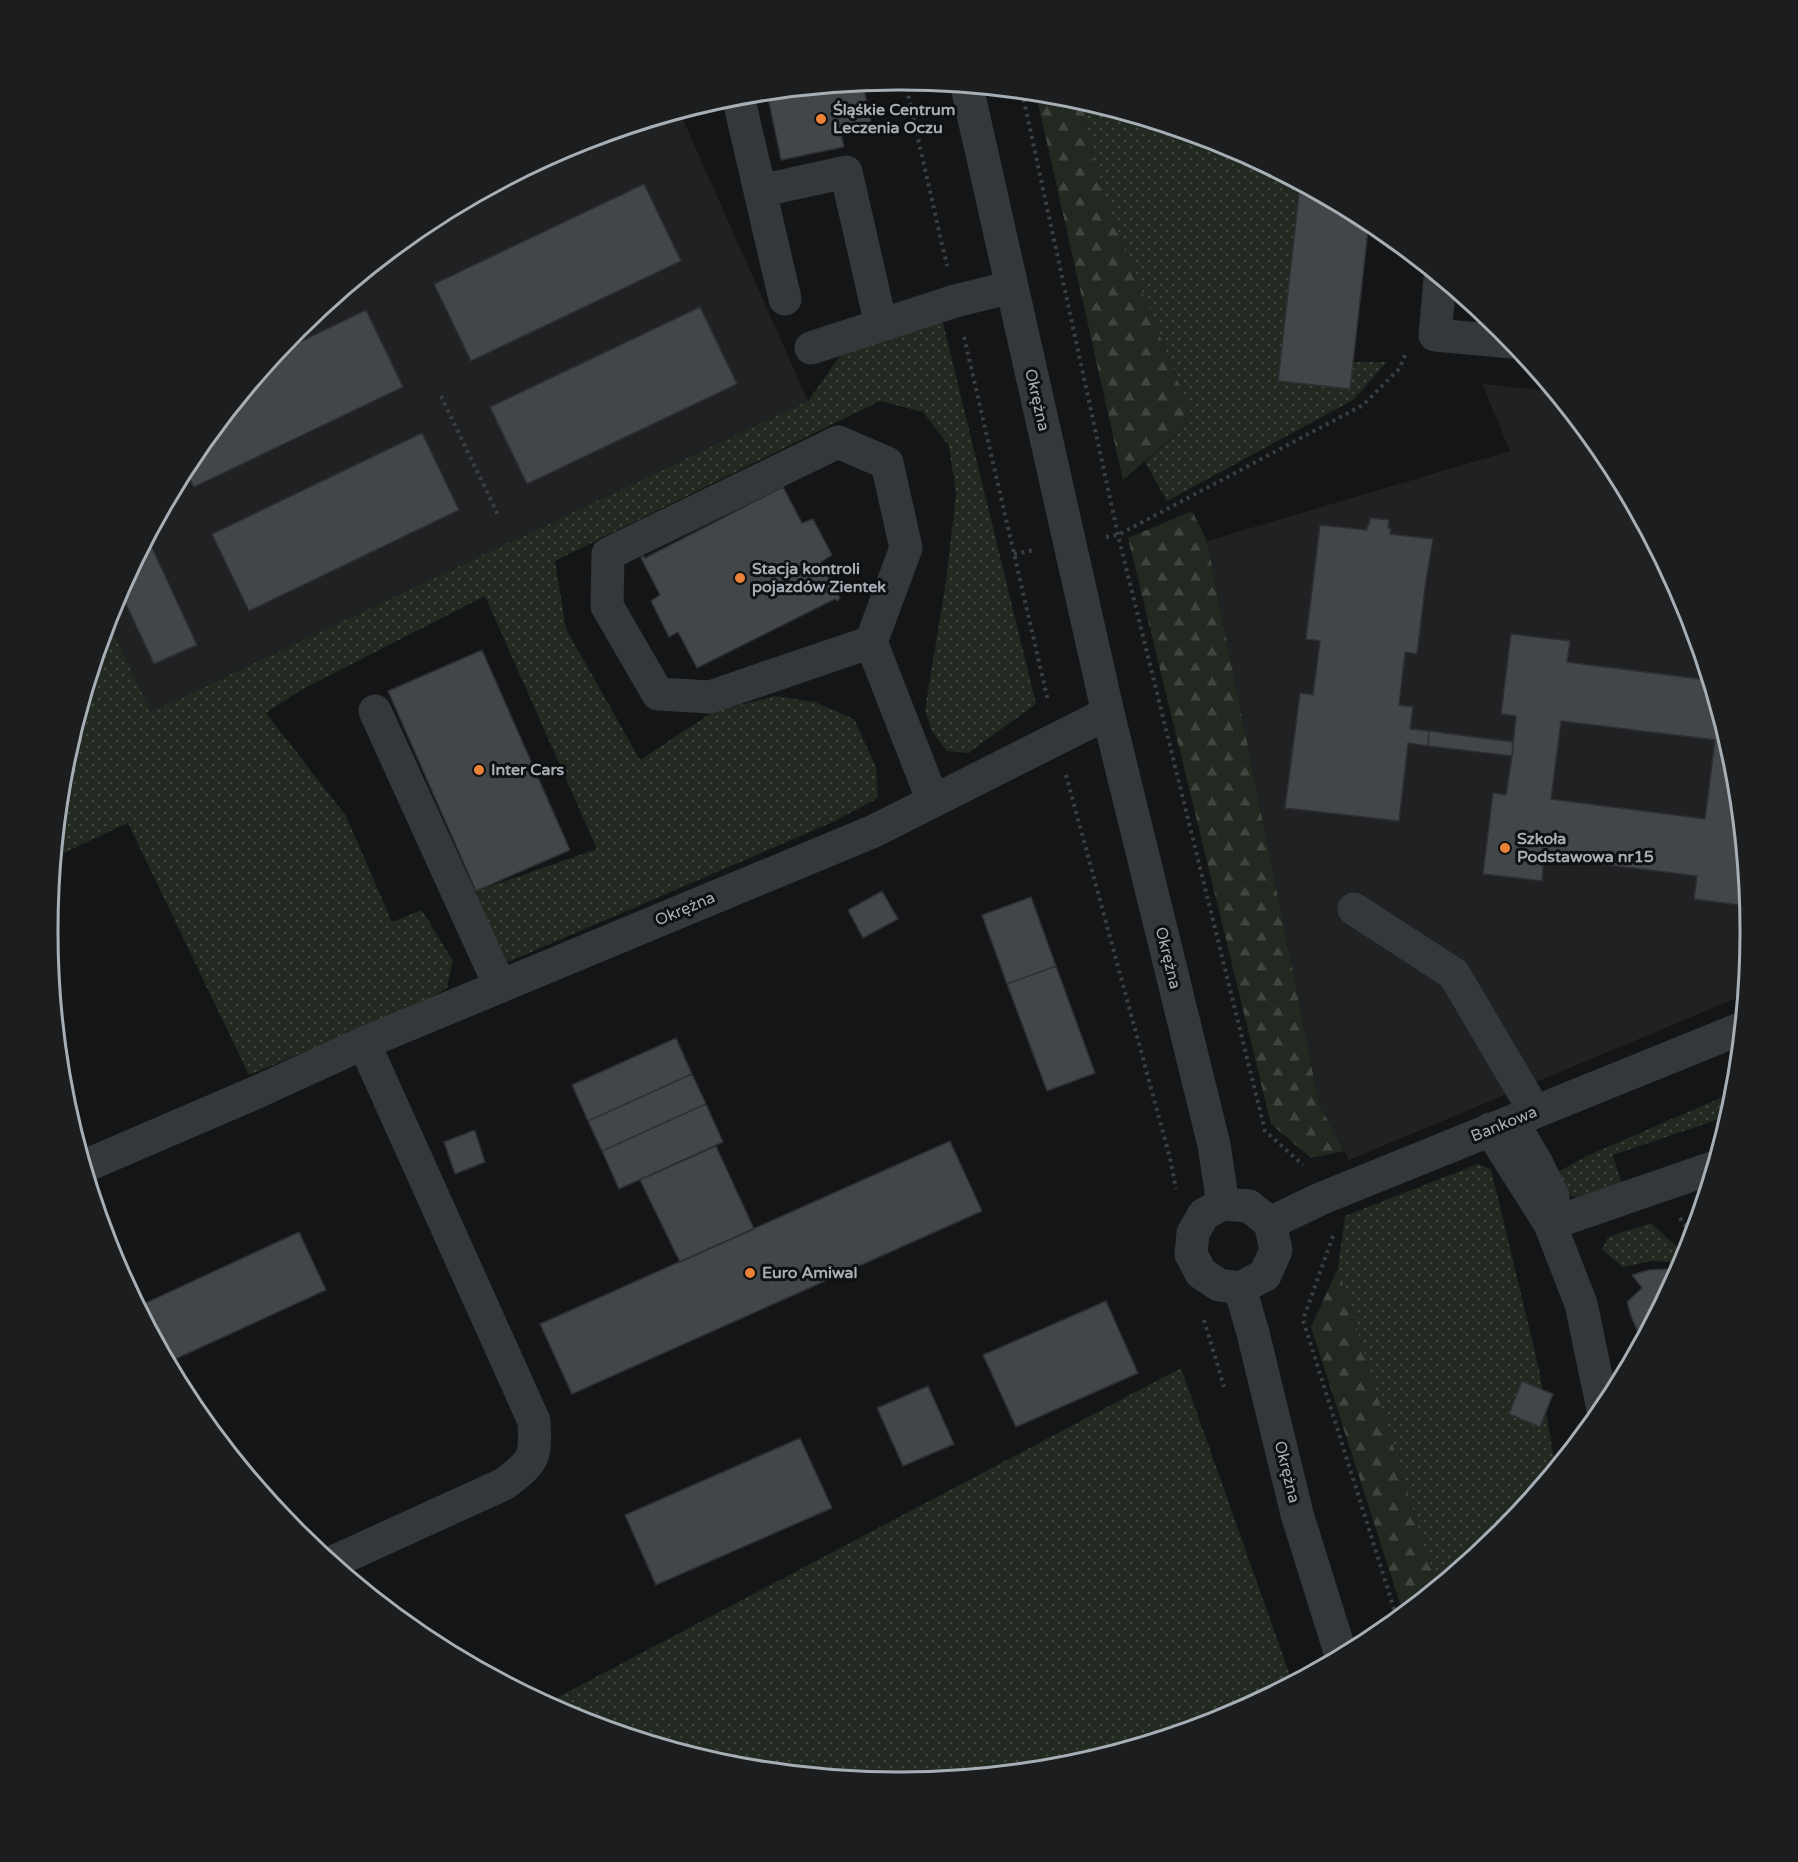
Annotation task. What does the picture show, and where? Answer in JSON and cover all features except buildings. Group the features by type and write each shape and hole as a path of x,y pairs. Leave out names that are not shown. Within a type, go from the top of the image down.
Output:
{"street":[{"name":"Okrężna","path":"968,94 1108,713 1214,1145 1223,1204"},
{"path":"740,106 785,299"},
{"path":"760,191 846,172 881,325"},
{"path":"811,348 956,301 1012,287"},
{"path":"1439,288 1435,335 1496,341"},
{"path":"871,642 710,697 658,694 607,606 608,554 838,442 887,463 906,548 871,642 933,801"},
{"path":"375,711 500,986"},
{"name":"Okrężna","path":"91,1163 364,1043 874,831 1108,713"},
{"path":"1354,909 1454,974 1581,1304 1600,1395"},
{"name":"Bankowa","path":"1270,1223 1320,1199 1733,1032"},
{"path":"340,1559 504,1484 524,1468 535,1454 534,1421 364,1043"},
{"path":"1550,1224 1704,1171"},
{"path":"1223,1204 1250,1206 1270,1223 1276,1250 1264,1275 1240,1288 1218,1285 1201,1274 1191,1254 1192,1233 1204,1215 1223,1204"},
{"name":"Okrężna","path":"1240,1288 1254,1333 1297,1514 1338,1647"}],"path":[{"path":"907,90 1056,739 1170,1158 1176,1190"},
{"path":"1024,100 1118,535 1265,1131 1308,1169 1335,1232 1303,1320 1394,1610"},
{"path":"1118,535 1363,405 1399,369 1408,349"},
{"path":"441,396 499,517"},
{"path":"1203,1315 1225,1390"}],"shaded area":[{"path":"683,119 808,401 151,712 113,632 145,559 171,511 200,464 232,419 267,377 345,299 387,264 432,232 527,177 577,154"},
{"name":"Szkoła Podstawowa nr15","path":"1482,384 1542,390 1598,464 1627,511 1676,609 1711,713 1732,821 1738,876 1740,931 1737,998 1349,1160 1319,1104 1207,541 1510,451"}],"green space":[{"path":"1038,103 1085,112 1097,178 1193,419 1123,480"},
{"path":"1085,112 1169,135 1221,154 1303,194 1278,381 1349,389 1353,362 1387,362 1353,400 1167,501 1145,462 1193,419 1097,178"},
{"path":"942,319 1036,704 968,753 947,751 932,732 925,709 946,581 956,494 949,446 923,412 880,401 555,561 566,629 640,760 713,712 775,696 815,702 854,719 876,767 878,798 833,822 508,962 487,935 476,891 597,849 485,596 301,690 266,713 346,816 392,922 422,910 453,961 447,988 420,1004 249,1075 128,823 62,854 75,767 87,713 113,632 151,712 808,401 842,353"},
{"path":"1192,511 1207,541 1319,1104 1344,1151 1311,1158 1271,1124 1128,538"},
{"path":"1723,1097 1718,1120 1613,1155 1622,1185 1577,1197 1566,1195 1558,1172 1587,1156"},
{"path":"1478,1164 1491,1169 1539,1369 1554,1458 1493,1525 1434,1579 1338,1268 1345,1216"},
{"path":"1651,1223 1678,1248 1672,1262 1652,1261 1623,1267 1602,1250 1608,1237"},
{"path":"1338,1268 1434,1579 1401,1605 1311,1327"},
{"path":"1181,1368 1290,1675 1221,1708 1117,1743 1009,1764 954,1770 899,1772 844,1770 735,1755 681,1743 629,1727 556,1698"}],"place":[{"name":"Śląśkie Centrum Leczenia Oczu","path":"821,119"},
{"name":"Stacja kontroli pojazdów Zientek","path":"740,578"},
{"name":"Inter Cars","path":"479,770"},
{"name":"Szkoła Podstawowa nr15","path":"1505,848"},
{"name":"Euro Amiwal","path":"750,1273"}]}
